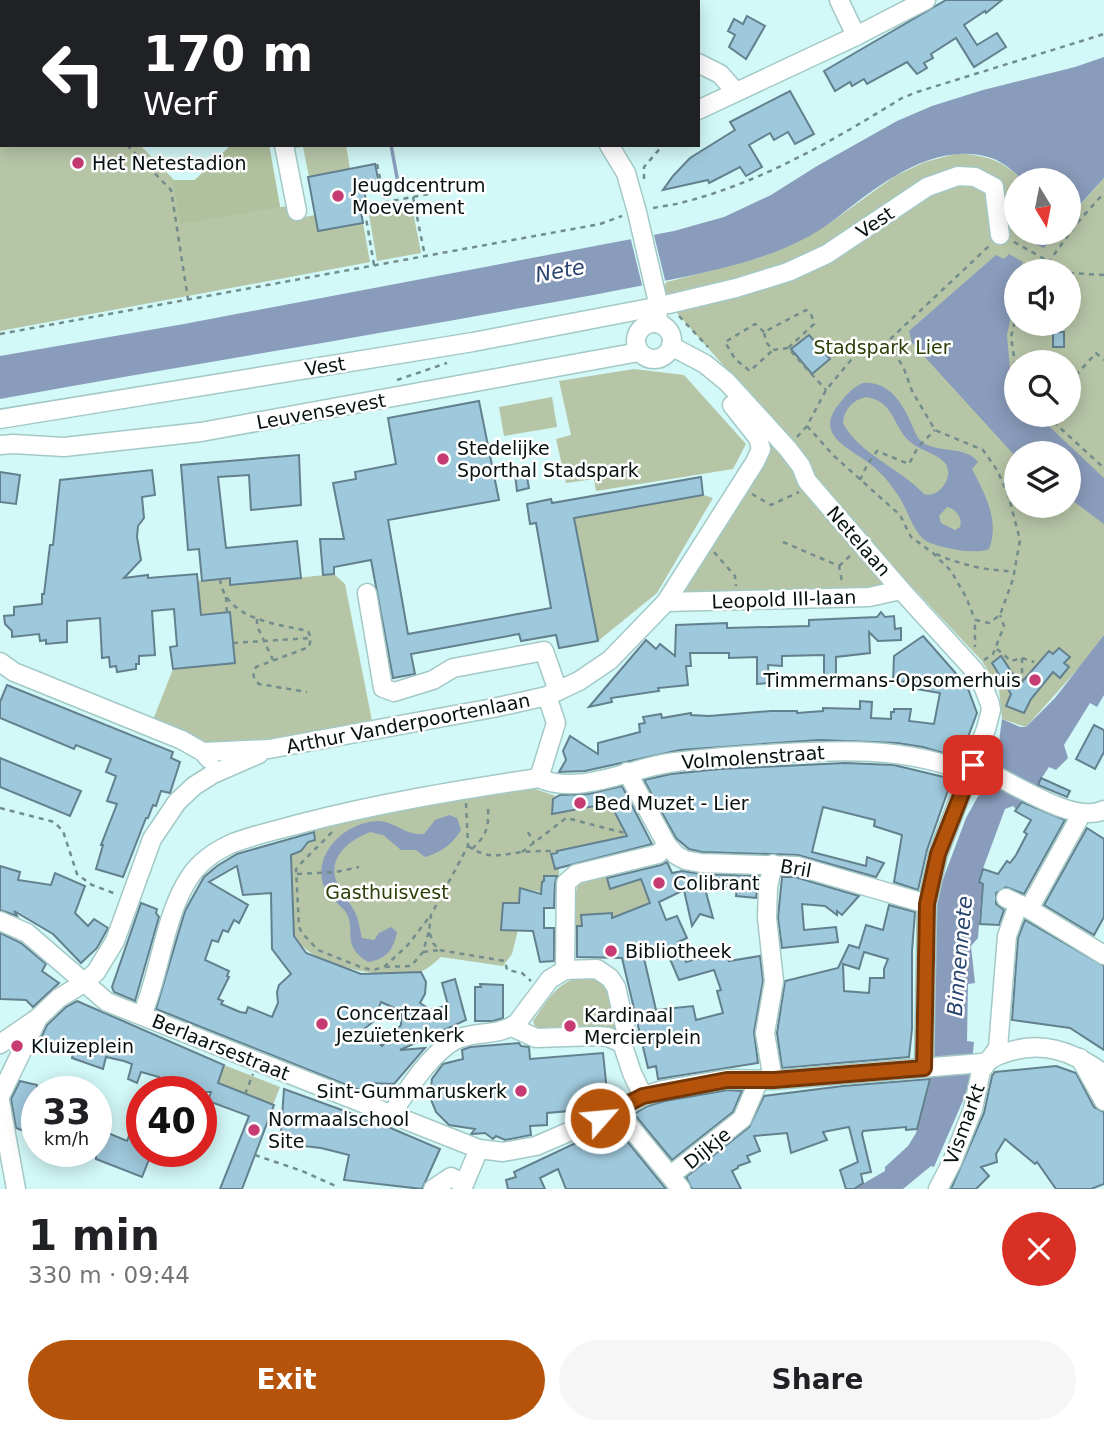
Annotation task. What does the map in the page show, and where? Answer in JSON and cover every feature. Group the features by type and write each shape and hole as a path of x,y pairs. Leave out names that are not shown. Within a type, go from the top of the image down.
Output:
{"street":[{"path":"839,0 856,36"},
{"path":"700,109 926,0"},
{"path":"700,64 720,75 736,92"},
{"path":"284,147 297,211"},
{"path":"610,147 626,173 658,307 639,331 636,344 639,352"},
{"name":"Vest","path":"0,419 473,342 658,307 736,288 788,272 827,254 927,187 958,176 975,177 994,187 1000,235"},
{"name":"Netelaan","path":"639,352 652,359 661,358 669,350 670,333 663,325 658,307"},
{"name":"Netelaan","path":"669,350 696,368 716,386 742,416 758,438 761,450 755,462"},
{"name":"Netelaan","path":"669,350 705,364 727,382 788,449 801,466 807,481 974,670 988,695 991,710 979,770 938,854 927,904 928,1067"},
{"name":"Leuvensevest","path":"0,445 64,447 201,432 639,352"},
{"name":"Arthur Vanderpoortenlaan","path":"203,752 269,750 493,708 553,694 610,660 666,602 755,462"},
{"name":"Leopold III-laan","path":"666,602 869,597 901,590"},
{"path":"367,593 383,688 394,692 403,690 433,681 453,668 544,651 553,694"},
{"path":"0,662 14,672 182,740 203,752 213,774"},
{"name":"Arthur Vanderpoortenlaan","path":"540,778 556,723 553,694"},
{"name":"Arthur Vanderpoortenlaan","path":"84,983 96,972 115,941 152,839 166,816 194,786 213,774 269,750"},
{"name":"Volmolenstraat","path":"540,778 561,785 584,783 688,760 793,752 855,751 902,755 979,770 1057,806 1097,812"},
{"path":"565,970 566,883 576,874 658,854 667,845 627,772"},
{"path":"142,1015 180,892 198,866 214,853 232,844 333,815 465,789 540,778"},
{"name":"Vismarkt","path":"938,1189 973,1109 980,1084 982,1062 998,1048 1007,936 1017,908 1097,812"},
{"name":"Bril","path":"667,845 685,860 701,863 797,866 927,904"},
{"path":"766,1080 765,1034 774,981 768,918 768,887 773,864"},
{"path":"1019,904 1104,955"},
{"name":"Berlaarsestraat","path":"0,921 27,933 107,1002 479,1149"},
{"path":"392,1114 447,1044 460,1038 496,1033 512,1027 550,979 565,970 597,969 610,978 619,998 626,1031 622,1043 643,1096"},
{"path":"0,1044 38,1018 59,998 84,983"},
{"path":"16,1189 4,1148 0,1091 38,1018"},
{"path":"512,1027 536,1038 597,1036 622,1043"},
{"path":"433,1189 451,1177 463,1186 479,1149 502,1152 536,1146 617,1111 643,1096 727,1080 766,1080 982,1062 1002,1053 1040,1046 1060,1049 1104,1074"},
{"path":"1080,1058 1104,1101"},
{"name":"Dijkje","path":"676,1182 742,1119 766,1080"},
{"path":"617,1111 676,1182"}],"path":[{"path":"0,334 638,217 750,180 810,151 901,98 1104,34"},
{"path":"129,147 171,190 188,299"},
{"path":"645,188 644,167 661,147"},
{"path":"377,164 385,202"},
{"path":"1052,259 1078,222 1104,193"},
{"path":"374,265 364,206 429,194"},
{"path":"413,197 425,256"},
{"path":"797,437 807,426 826,390 856,354 886,343 1000,235 1044,259"},
{"path":"1081,273 1104,275"},
{"path":"764,332 806,310 811,314 814,324 788,348 773,351 750,371 735,359 725,342 755,324 764,332 766,342 773,351"},
{"path":"886,343 903,366 912,391 935,430 983,450 996,470 1012,506 1020,540 1015,571 1000,615 989,623 975,620"},
{"path":"788,348 826,390"},
{"path":"1081,370 1096,353 1104,360"},
{"path":"397,380 457,359"},
{"path":"807,426 834,456 900,516 911,537 951,571 975,620 975,654"},
{"path":"1059,427 1104,468"},
{"path":"860,480 877,451 909,464 918,447 935,430"},
{"path":"745,490 771,505 799,492 791,484"},
{"path":"783,542 839,566"},
{"path":"712,550 722,558 735,576 737,590"},
{"path":"933,553 954,562 1015,571"},
{"path":"839,566 852,554"},
{"path":"839,566 843,585"},
{"path":"220,579 221,589 236,609 257,618 308,631 311,638 309,647 257,667 253,673 259,684 307,692"},
{"path":"226,597 227,612"},
{"path":"982,661 993,654 996,648 1004,626 1000,615"},
{"path":"257,618 257,626 273,660"},
{"path":"233,643 311,638"},
{"path":"996,648 1011,661 1022,658 1034,662"},
{"path":"1022,658 1023,682"},
{"path":"384,967 407,946 431,915 468,846 465,789"},
{"path":"0,808 54,822 63,831 77,874 92,884 129,900"},
{"path":"472,849 485,835 489,823 488,809"},
{"path":"333,815 334,830 323,843 311,850 296,869 299,927 318,950 373,970 411,966 423,952 431,915"},
{"path":"522,852 566,818 625,833"},
{"path":"527,832 534,843"},
{"path":"468,846 500,857 522,852 557,851"},
{"path":"297,874 336,872 359,867"},
{"path":"429,931 439,950"},
{"path":"423,952 439,950 505,961 507,970 522,973 541,989"},
{"path":"245,1094 257,1063"},
{"path":"255,1155 338,1187"}],"green space":[{"name":"Het Netestadion","path":"0,147 142,147 174,180 195,180 229,147 269,147 280,207 290,206 293,219 315,215 318,231 363,223 370,262 0,331"},
{"path":"229,147 269,147 280,207 180,224 173,180 195,180"},
{"path":"303,147 346,147 350,169 309,177"},
{"name":"Stadspark Lier","path":"959,153 986,158 1008,167 1004,168 1004,245 1082,245 1082,203 1104,178 1104,635 1085,661 1026,727 1002,719 999,689 982,661 916,591 666,602 770,418 669,304 663,283 759,258 830,223 895,176 925,162"},
{"path":"411,201 421,253 377,261 368,209"},
{"path":"634,369 684,375 746,444 733,469 596,491 594,479 566,483 556,439 571,435 559,381"},
{"path":"552,397 557,427 504,436 499,407"},
{"path":"703,495 713,498 657,593 598,641 574,518"},
{"path":"334,574 345,584 372,721 257,744 213,746 153,720 173,669 235,662 213,614 201,614 196,581 230,578 231,585"},
{"name":"Gasthuisvest","path":"529,787 556,796 553,799 553,814 610,803 627,839 612,839 557,851 551,855 554,865 559,865 559,876 545,876 542,892 520,888 519,903 503,903 518,930 512,954 503,966 441,957 419,972 371,973 317,956 304,948 296,938 291,910 291,853 301,851 308,842 315,840 313,827 382,809"},
{"path":"606,875 611,889 641,879 651,905 612,918 612,913 582,926 572,927 572,907 578,885"},
{"path":"584,976 605,982 611,993 619,1032 537,1032 533,1021 549,999 566,982"},
{"path":"224,1065 280,1087 273,1105 218,1083"}],"water":[{"name":"Nete","path":"1104,57 1104,178 1082,203 1082,168 1009,168 988,157 967,154 946,156 905,170 816,232 797,242 737,264 575,298 0,399 0,356 674,231 724,217 771,195 897,121 932,106"},
{"path":"1009,254 1018,259 1004,259"},
{"path":"996,255 1004,259 1004,336 1007,336 1008,350 1004,350 1004,427 1050,427 1065,441 1004,441 1004,444 912,343 909,331"},
{"path":"863,383 880,385 893,394 922,442 936,448 966,453 978,462 972,469 992,518 989,549 958,550 926,541 917,532 899,497 885,478 838,441 830,425 832,415 844,397","holes":["866,397 875,399 886,407 906,438 944,462 947,479 936,493 924,494 904,476 870,453 850,434 843,423 845,413 853,403","947,507 960,517 960,527 955,530 941,523 939,516"]},
{"path":"1081,456 1104,478 1104,524 1081,507"},
{"name":"Binnennete","path":"1104,635 1104,695 1097,707 1090,703 1064,745 1068,758 1056,770 1049,767 1016,809 1013,806 1005,809 978,882 1001,892 1000,901 981,898 978,938 971,946 975,983 968,984 967,1041 974,1042 972,1080 934,1167 931,1166 903,1189 854,1189 885,1171 885,1167 908,1146 916,1133 931,1078 936,898 966,818 996,764 1002,719 1026,727 1055,698"},
{"path":"449,815 457,818 461,830 450,844 431,855 425,857 416,850 401,850 383,835 370,832 345,847 336,861 336,879 355,912 362,938 374,940 379,933 391,927 397,932 388,953 380,959 368,962 351,943 349,918 345,911 324,886 323,862 327,851 344,833 366,823 384,822 411,833 424,834 435,820"}],"pier":[{"path":"653,231 666,284 643,289 630,236"}],"building":[{"path":"946,0 1002,0 964,25 977,45 997,33 1006,47 974,67 956,38 931,54 933,58 924,63 927,68 917,74 907,62 867,84 864,79 852,86 850,82 835,91 824,71"},
{"path":"747,16 765,26 746,59 729,47 735,35 728,31 734,19 743,24"},
{"path":"790,91 814,134 795,144 788,132 774,140 770,133 749,145 762,167 746,176 740,167 709,183 708,180 663,190 690,158 735,130 730,122"},
{"name":"Jeugdcentrum Moevement","path":"375,164 380,188 364,191 366,200 359,201 363,223 318,231 308,177"},
{"path":"809,335 830,359 812,374 791,349"},
{"path":"1053,336 1064,336 1064,347 1053,347"},
{"path":"479,401 499,500 388,520 408,634 551,608 536,523 530,524 527,504 551,499 552,503 701,477 703,495 574,518 598,641 559,648 556,635 521,641 519,634 411,654 415,674 393,678 371,560 334,567 334,574 323,575 320,539 344,539 333,483 356,479 355,472 396,464 388,418"},
{"path":"299,455 301,505 251,510 249,475 218,477 226,548 297,541 301,578 230,585 230,578 202,581 199,549 188,550 181,465"},
{"path":"152,470 155,495 142,497 144,518 138,526 141,560 124,578 197,574 201,615 230,612 235,663 173,669 170,647 177,646 174,609 152,611 155,655 139,656 136,669 117,672 116,666 110,667 109,657 102,658 100,618 67,621 67,642 46,644 46,640 40,641 39,634 12,637 12,631 5,624 4,616 14,615 14,607 42,604 50,545 53,545 60,480"},
{"path":"0,472 20,475 16,504 0,502"},
{"path":"526,472 529,488 517,491 515,474"},
{"path":"881,612 885,617 894,616 895,629 901,628 901,640 878,641 869,632 870,653 836,657 836,676 824,677 824,655 782,656 782,666 768,665 769,683 757,684 757,657 729,658 729,653 690,653 691,666 686,666 688,685 611,698 612,702 589,707 646,640 656,649 660,644 675,656 676,625 727,623 727,628 809,626 809,620 877,617"},
{"path":"923,636 967,686 977,713 960,758 923,747 897,743 819,740 680,750 585,771 559,772 566,760 563,751 570,736 598,754 598,743 640,732 639,724 645,723 643,717 661,714 662,718 691,713 709,716 771,711 797,713 823,711 823,708 860,709 860,701 872,702 871,718 891,719 894,709 911,709 909,721 934,724 940,693 916,689 917,681 893,682 894,656"},
{"name":"Timmermans-Opsomerhuis","path":"1059,648 1070,657 1064,663 1069,667 1060,678 1053,672 1031,699 1024,713 1006,706 1011,694 992,663 1001,656 1022,682 1049,651 1053,654"},
{"path":"7,685 173,752 171,758 180,762 170,793 161,791 156,806 153,805 146,818 123,877 96,869 101,845 117,804 107,801 116,776 106,772 111,759 76,745 74,749 0,718 0,702"},
{"path":"1094,725 1104,730 1104,752 1095,769 1076,759"},
{"path":"0,758 81,791 70,816 0,787"},
{"path":"845,763 894,765 952,779 927,850 918,890 894,882 902,835 874,826 875,820 823,807 812,852 866,866 867,857 884,863 876,877 798,855 702,852 689,849 676,838 644,780 720,769"},
{"path":"1041,778 1070,791 1067,797 1038,785"},
{"path":"622,786 652,844 555,869 551,854 557,851 627,836 610,803 552,814 553,799 560,795 588,794"},
{"path":"1022,802 1065,820 1024,894 1006,887 996,893 996,904 1004,910 999,925 980,924 983,884 979,882 983,869 998,874 1007,861 1010,863 1016,855 1027,834 1024,832 1031,820 1015,811"},
{"path":"1087,828 1104,839 1104,917 1094,935 1044,905"},
{"path":"314,832 315,840 291,855 294,936 306,953 361,974 421,972 426,982 425,994 420,1003 431,1010 448,1005 442,983 455,979 466,1020 400,1050 425,1048 394,1084 369,1083 362,1091 156,1009 185,911 204,877 237,854","holes":["237,866 243,895 271,893 272,949 291,974 279,985 278,1003 272,1017 248,1007 246,1013 221,1004 223,1001 218,999 229,977 229,971 205,960 212,940 218,942 223,930 228,932 234,920 239,923 248,905 209,882","381,1002 401,1011 401,1025 382,1046 364,1029 373,1022"]},
{"path":"667,862 672,873 682,871 759,876 756,898 736,896 737,887 704,885 713,918 700,914 692,926 684,890 659,902 666,920 677,916 687,938 678,942 686,962 726,950 729,961 760,956 763,981 754,1032 758,1063 658,1079 656,1066 648,1068 622,958 577,957 577,926 582,926 581,915 612,913 612,918 650,903 641,879 610,889 607,878","holes":["664,945 679,980 714,970 721,990 717,991 723,1013 696,1020 693,1006 656,1010 643,954"]},
{"path":"0,866 20,872 18,880 51,885 55,873 85,886 75,913 88,926 94,919 108,928 97,948 81,963 53,934 14,911 17,916 0,910"},
{"path":"544,876 557,876 554,908 544,908 544,928 554,928 554,961 540,962 533,931 501,930 503,903 519,903 520,888 541,894"},
{"path":"782,877 795,877 859,896 842,915 837,911 837,915 825,906 802,904 804,930 836,927 838,942 782,948 778,918"},
{"path":"141,903 157,909 159,917 135,1001 114,992 112,987"},
{"path":"889,905 915,912 909,1057 782,1068 777,1033 785,981 838,968 849,945 859,948 866,925 883,930","holes":["864,952 888,959 884,978 870,978 869,993 844,991 843,964 859,969"]},
{"path":"1025,920 1104,966 1104,1050 1070,1028 1012,1020 1018,938"},
{"path":"0,933 21,943 46,964 42,971 59,983 33,1007 26,1000 0,999"},
{"path":"480,984 503,985 503,1018 475,1021 475,987 481,987"},
{"path":"77,1001 224,1065 218,1083 274,1105 242,1189 220,1189 249,1116 217,1104 217,1076 155,1076 141,1072 140,1076 129,1076 132,1064 124,1061 106,1057 103,1069 72,1058 74,1049 40,1040 47,1025 66,1007"},
{"name":"Sint-Gummaruskerk","path":"519,1043 529,1047 530,1059 603,1053 608,1102 593,1109 547,1113 547,1125 530,1126 531,1135 505,1140 496,1136 493,1139 485,1133 471,1134 475,1129 449,1125 436,1112 430,1097 432,1079 443,1064 463,1059 462,1050 470,1047"},
{"path":"1056,1066 1076,1073 1094,1107 1104,1112 1104,1184 1091,1189 1056,1189 1037,1162 1035,1164 1005,1139 996,1154 997,1162 981,1167 989,1176 976,1189 951,1189 984,1113 995,1072"},
{"path":"930,1079 917,1129 906,1130 906,1127 863,1131 871,1172 861,1174 863,1183 854,1189 846,1189 840,1170 858,1162 849,1127 823,1132 827,1140 791,1153 787,1133 754,1136 760,1151 747,1156 750,1162 732,1171 741,1189 692,1189 686,1177 749,1127 764,1096"},
{"path":"21,1081 21,1130 16,1128 11,1099"},
{"path":"284,1089 440,1149 422,1189 344,1180 349,1155 321,1148 280,1145"},
{"path":"728,1090 742,1091 733,1112 672,1160 634,1114 665,1101"},
{"path":"614,1125 666,1189 566,1189 558,1169 540,1178 545,1189 508,1189 506,1180 516,1177 514,1172"},
{"path":"112,1135 126,1141 126,1167 146,1167 142,1177 112,1165"}],"waterway":[{"path":"391,147 399,188"}],"place":[{"name":"Het Netestadion","path":"78,163"},
{"name":"Jeugdcentrum Moevement","path":"338,196"},
{"name":"Stedelijke Sporthal Stadspark","path":"443,459"},
{"name":"Timmermans-Opsomerhuis","path":"1035,680"},
{"name":"Bed Muzet - Lier","path":"580,803"},
{"name":"Colibrant","path":"659,883"},
{"name":"Bibliotheek","path":"611,951"},
{"name":"Concertzaal Jezuïetenkerk","path":"322,1024"},
{"name":"Kardinaal Mercierplein","path":"570,1026"},
{"name":"Kluizeplein","path":"17,1046"},
{"name":"Sint-Gummaruskerk","path":"521,1091"},
{"name":"Normaalschool Site","path":"254,1130"}],"route":[{"path":"600,1118 643,1096 662,1090 727,1080 774,1080 924,1068 927,904 938,854 973,765"}]}
